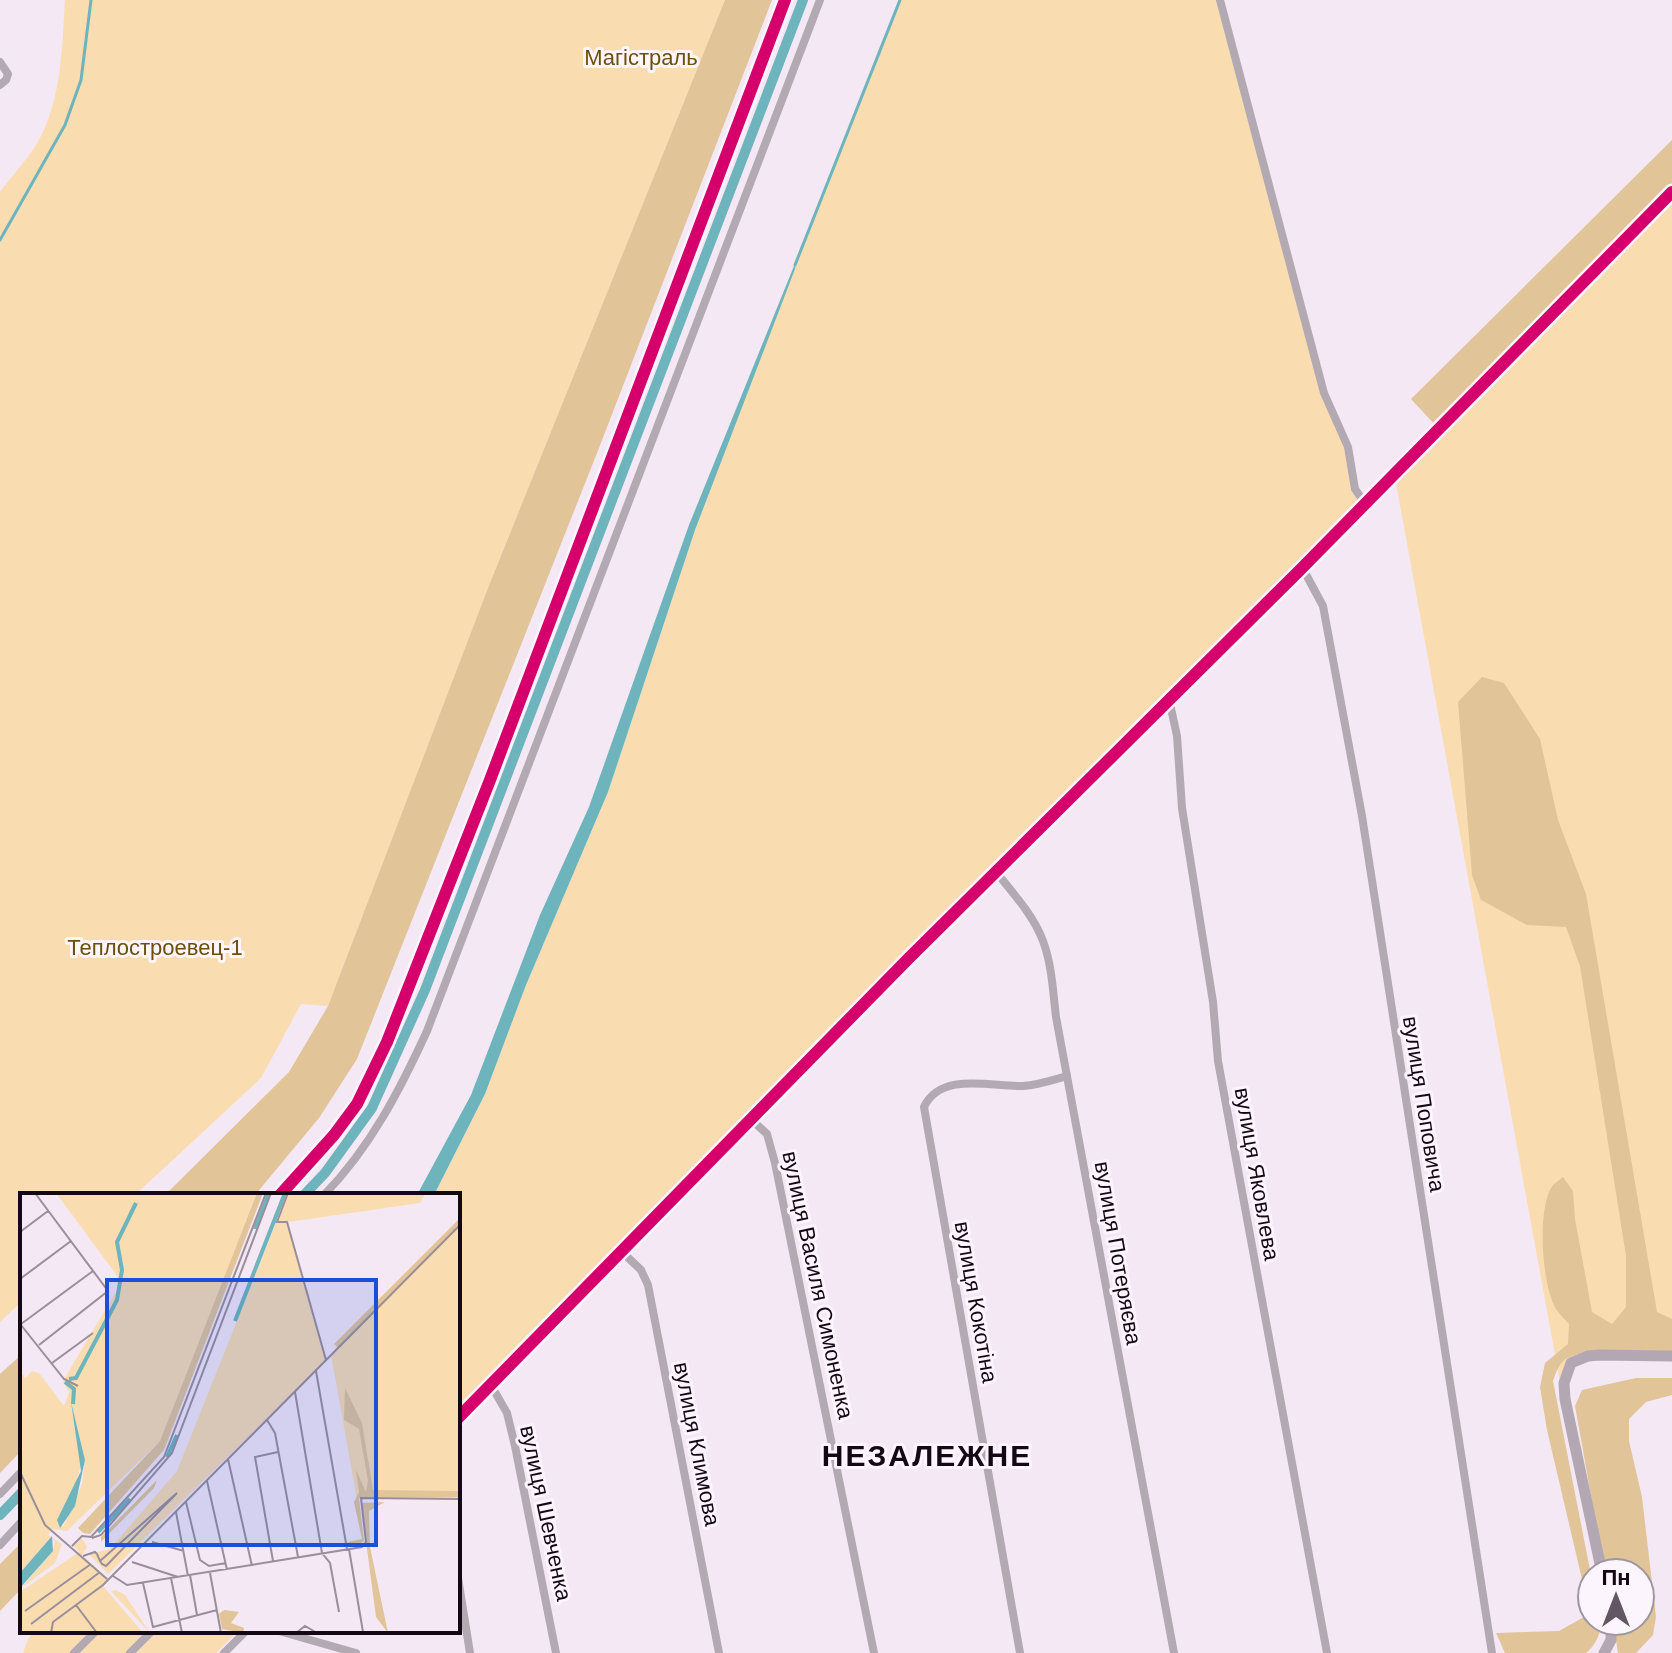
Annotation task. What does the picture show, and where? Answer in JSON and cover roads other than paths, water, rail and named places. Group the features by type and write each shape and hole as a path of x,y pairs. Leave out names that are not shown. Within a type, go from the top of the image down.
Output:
{"street":[{"path":"282,1193 334,1135 357,1104 387,1042 785,0"},
{"path":"326,1193 371,1138 404,1081 427,1031 820,0"},
{"path":"1220,0 1324,393 1348,447 1355,489 1364,502"},
{"path":"0,62 8,74 0,85"},
{"path":"460,1416 1672,192"},
{"name":"вулиця Поповича","path":"1302,567 1323,606 1354,769 1492,1653"},
{"name":"вулиця Яковлева","path":"1169,699 1177,736 1182,808 1213,1002 1218,1061 1327,1653"},
{"name":"вулиця Потеряєва","path":"996,872 1042,938 1174,1653"},
{"name":"вулиця Кокотіна","path":"1020,1653 924,1107 936,1092 959,1084 1023,1086 1067,1076"},
{"name":"вулиця Василя Симоненка","path":"752,1120 767,1134 775,1163 874,1653"},
{"name":"вулиця Климова","path":"621,1251 641,1270 648,1285 719,1653"},
{"path":"1599,1557 1565,1399 1566,1373 1571,1363 1588,1356 1672,1356"},
{"name":"вулиця Шевченка","path":"491,1385 507,1413 556,1653"},
{"path":"0,1494 20,1473"},
{"path":"0,1545 20,1523"},
{"path":"460,1590 470,1653"},
{"path":"74,1653 94,1633"},
{"path":"130,1653 150,1633"},
{"path":"224,1653 244,1633"},
{"path":"286,1633 356,1653"}],"water":[{"path":"796,261 695,530 608,792 526,985 485,1094 435,1193 418,1193 471,1095 540,915 589,807 689,525"}],"waterway":[{"path":"0,240 65,125 81,80 91,0"},
{"path":"306,1193 325,1173 372,1108 425,990 803,0"},
{"path":"795,265 900,0"},
{"path":"0,1515 20,1494"}],"district":[{"name":"НЕЗАЛЕЖНЕ","path":"927,1455"}],"park label":[{"name":"Магістраль","path":"641,57"},
{"name":"Теплостроевец-1","path":"155,947"}]}
